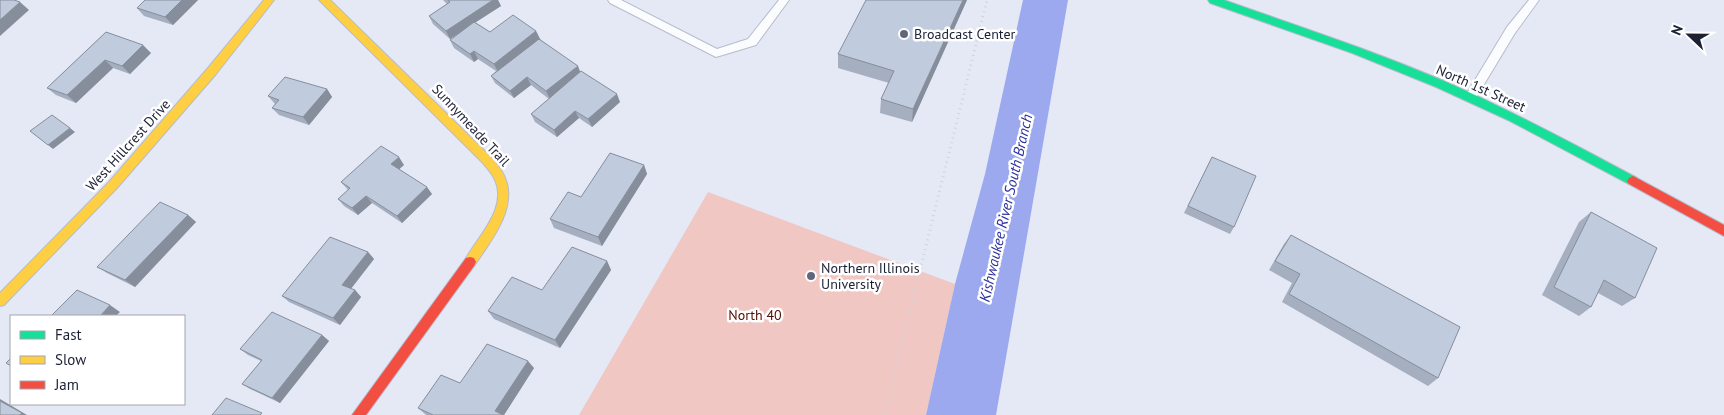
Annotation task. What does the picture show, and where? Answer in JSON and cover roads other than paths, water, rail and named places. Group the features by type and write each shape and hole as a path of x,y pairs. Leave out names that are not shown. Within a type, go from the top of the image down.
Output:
{"street":[{"name":"West Hillcrest Drive","path":"0,301 126,171 212,71 269,0"},
{"name":"Sunnymeade Trail","path":"324,0 486,159 501,179 503,190 500,208 493,227 455,284 358,415"},
{"name":"North 1st Street","path":"1213,0 1378,60 1470,98 1572,148 1724,231"}],"lane":[{"path":"613,0 716,53 752,42 784,0"},
{"path":"1470,98 1511,30 1534,0"}],"water":[{"name":"Kishwaukee River South Branch","path":"1023,0 1068,0 996,415 926,415 955,284 985,174"}],"place":[{"name":"Broadcast Center","path":"904,34"},
{"name":"Northern Illinois University","path":"811,276"}],"park label":[{"name":"North 40","path":"755,315"}]}
